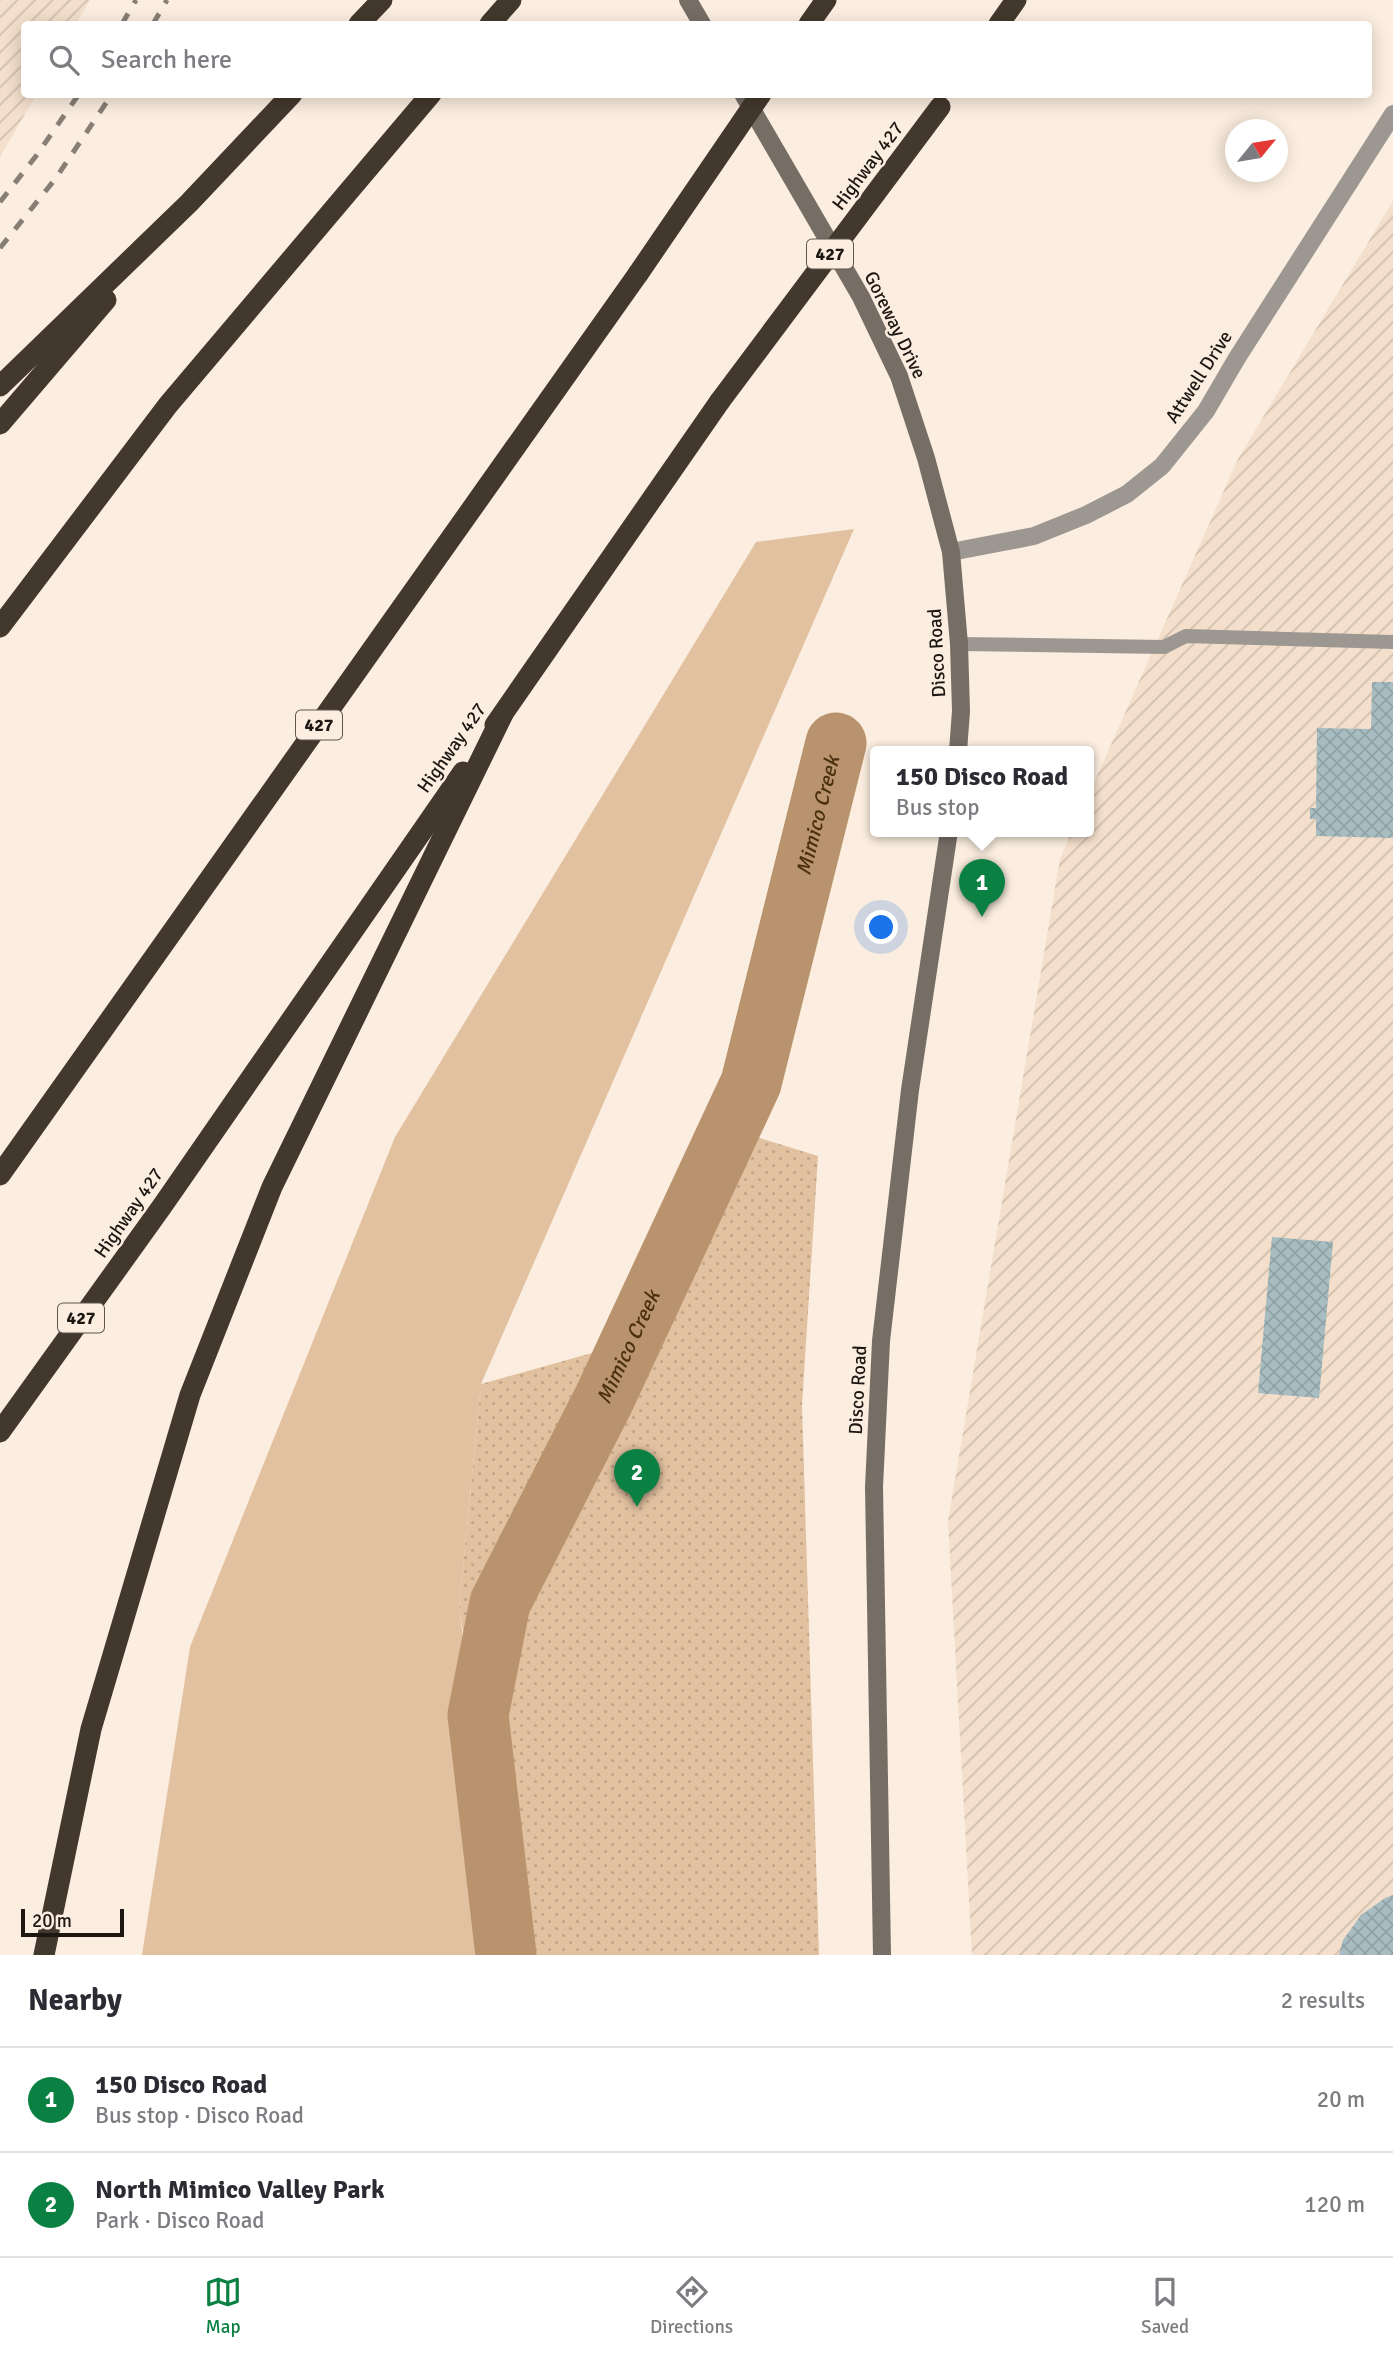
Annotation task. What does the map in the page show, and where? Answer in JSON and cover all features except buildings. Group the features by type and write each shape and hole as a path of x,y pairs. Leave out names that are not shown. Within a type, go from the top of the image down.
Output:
{"highway":[{"path":"362,21 382,0"},
{"path":"811,21 826,0"},
{"path":"1001,21 1016,0"},
{"path":"493,21 510,1"},
{"path":"0,386 189,203 288,98"},
{"path":"0,627 168,405 428,98"},
{"name":"427","path":"0,1175 638,274 758,98"},
{"name":"Highway 427","path":"0,1432 163,1205 720,401 945,101"},
{"path":"0,424 189,203"},
{"path":"44,1955 91,1729 190,1395 272,1187 503,714"}],"main road":[{"path":"688,0 700,21"},
{"name":"Goreway Drive","path":"745,98 861,297 899,376 926,458 951,552"},
{"name":"Disco Road","path":"951,552 959,644 961,710 958,746"},
{"name":"Disco Road","path":"882,1955 874,1487 881,1341 910,1090 949,837"}],"street":[{"name":"Attwell Drive","path":"951,552 1034,536 1086,515 1127,494 1162,466 1206,411 1393,114"}],"lane":[{"path":"959,644 1164,647 1186,636 1393,642"}],"shaded area":[{"path":"0,0 90,0 78,21 21,21 21,98 34,98 0,157"},
{"path":"1393,201 1393,1955 972,1955 948,1521 1060,859 1069,837 1094,837 1094,783 1238,459"},
{"path":"854,529 481,1384 459,1608 506,1955 142,1955 190,1647 395,1137 756,542"},
{"path":"743,1133 818,1156 802,1405 819,1955 515,1955 459,1608 481,1384 592,1353 677,1278"}],"waterway":[{"name":"Mimico Creek","path":"506,1955 478,1715 500,1603 604,1399 751,1083 836,743"}],"railway":[{"path":"124,21 136,0"},
{"path":"155,21 167,0"},
{"path":"0,202 76,98"},
{"path":"0,248 56,178 109,98"}],"place":[{"name":"150 Disco Road","path":"982,917"},
{"name":"North Mimico Valley Park","path":"637,1507"}]}
